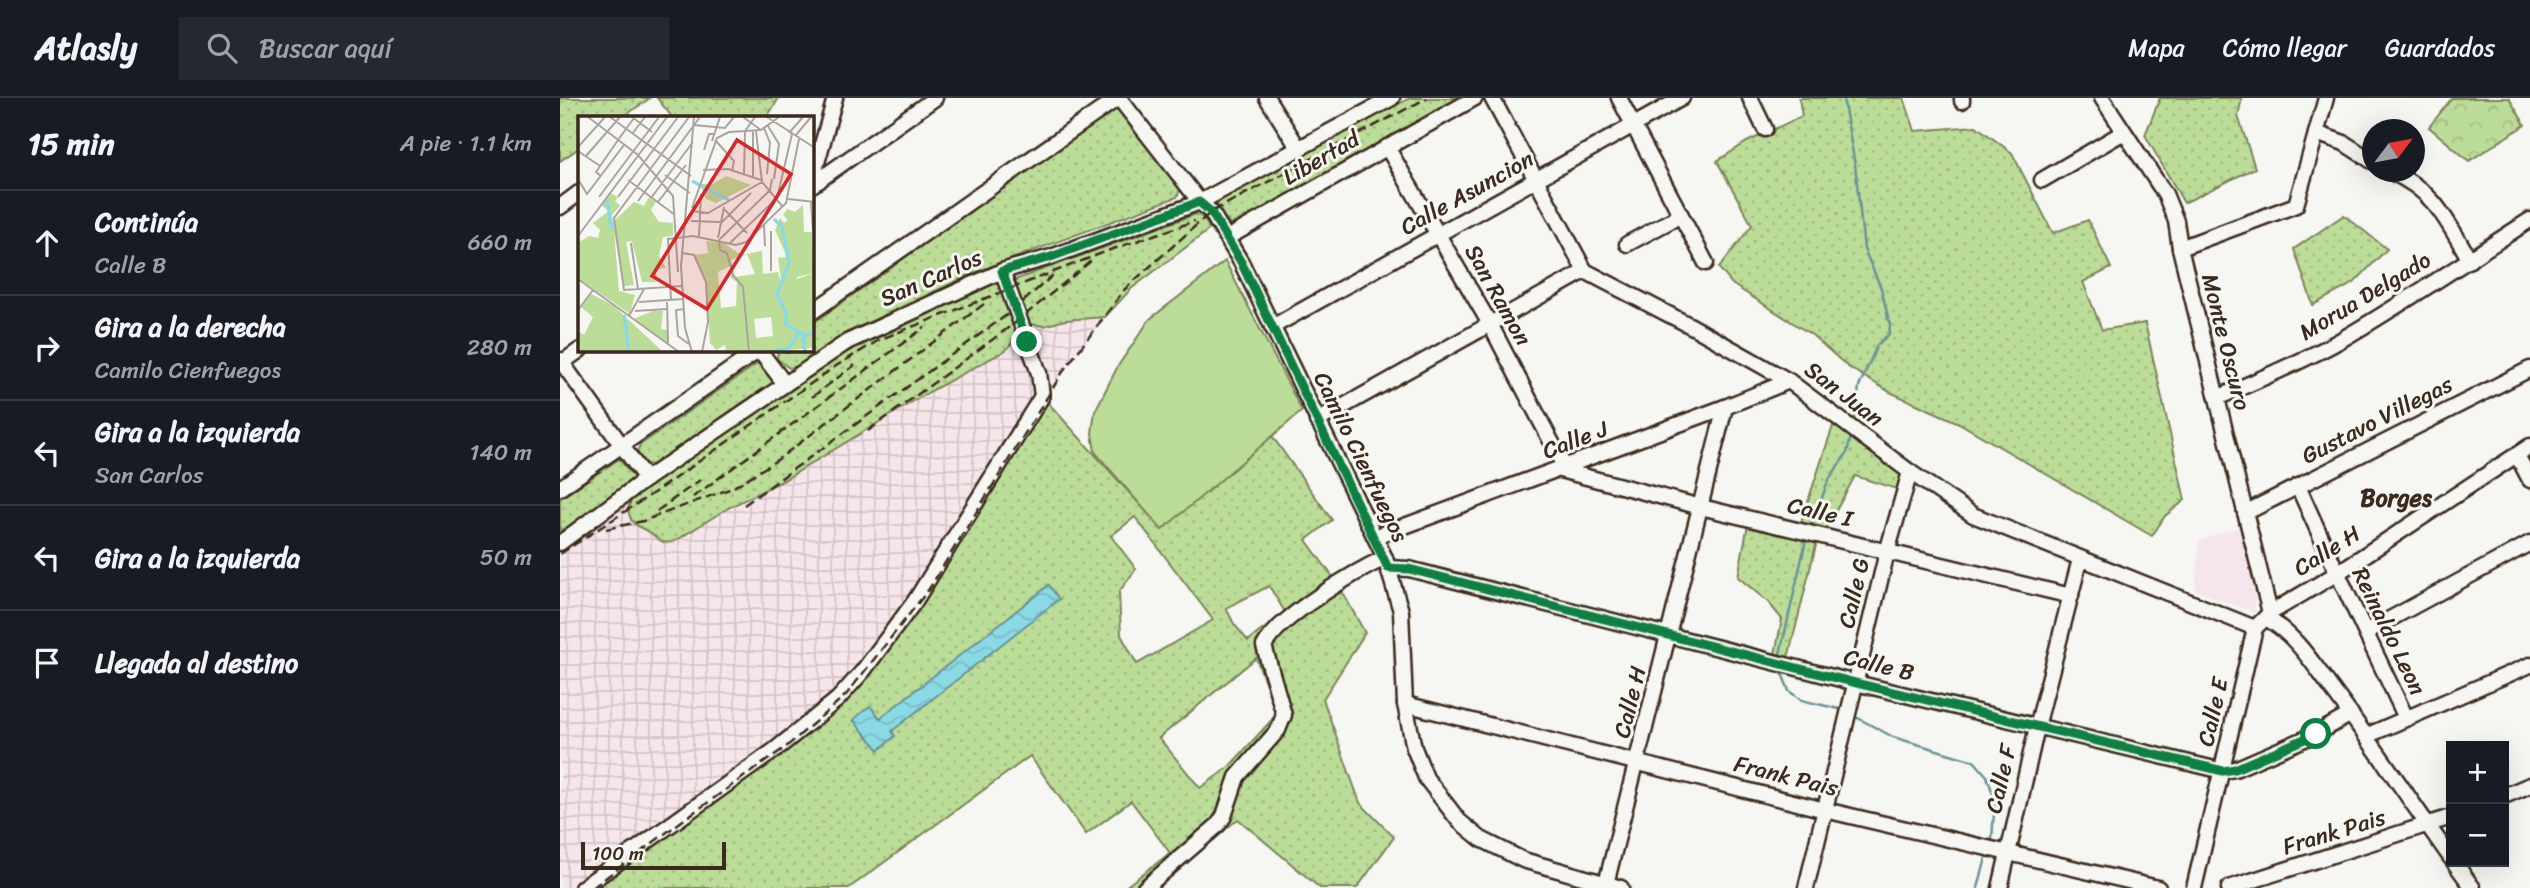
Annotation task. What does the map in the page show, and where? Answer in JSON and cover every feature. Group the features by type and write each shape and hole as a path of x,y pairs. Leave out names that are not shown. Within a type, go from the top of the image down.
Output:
{"street":[{"path":"815,183 835,98"},
{"path":"815,183 935,98"},
{"path":"814,311 1119,98"},
{"name":"Camilo Cienfuegos","path":"1119,98 1199,202 1211,212 1227,238 1375,537 1401,611 1405,704 1414,748 1426,778 1459,821 1481,839 1522,860 1614,886"},
{"path":"1267,98 1299,149"},
{"name":"San Carlos","path":"560,543 646,479 847,342 1002,271 1051,257 1199,202 1392,98"},
{"name":"Libertad","path":"1227,238 1475,98"},
{"path":"1317,421 1585,271 1492,98"},
{"path":"1619,98 1706,262"},
{"name":"Calle Asuncion","path":"1272,327 1682,98"},
{"path":"1749,98 1765,129"},
{"name":"Monte Oscuro","path":"2102,98 2165,194 2176,221 2180,248 2245,513 2264,620"},
{"path":"2180,248 2296,205 2326,98"},
{"path":"2042,180 2124,132"},
{"path":"2316,133 2344,144 2362,155"},
{"name":"San Ramon","path":"1387,147 1490,324 1563,469"},
{"path":"2413,182 2434,201 2470,260"},
{"path":"560,207 578,194"},
{"path":"1627,244 1681,215"},
{"name":"Morua Delgado","path":"2217,398 2337,342 2530,220"},
{"path":"582,888 744,772 838,699 863,671 915,601 1042,396 1039,373 1002,271"},
{"name":"San Juan","path":"1585,271 1789,380 1910,472 1973,515 2080,559 2264,620"},
{"path":"578,351 561,362 646,479"},
{"path":"560,488 756,352"},
{"path":"761,352 785,384"},
{"name":"Gustavo Villegas","path":"2245,513 2530,369"},
{"name":"Calle J","path":"1375,537 1563,469 1789,380"},
{"name":"Calle H","path":"1614,886 1638,761 1725,407"},
{"name":"Calle H","path":"2264,620 2530,446"},
{"path":"2517,455 2530,480"},
{"name":"Calle I","path":"1563,469 1701,507 2071,596"},
{"name":"Calle G","path":"1806,888 1887,552 1910,472"},
{"name":"Reinaldo Leon","path":"2298,486 2336,574 2367,632 2406,719"},
{"path":"2367,632 2530,543"},
{"name":"Calle F","path":"2000,888 2080,559"},
{"path":"1145,888 1218,825 1224,816 1237,778 1278,730 1284,715 1264,646 1267,639 1294,616 1361,569 1386,563"},
{"name":"Calle B","path":"1386,563 1856,683 2223,771"},
{"path":"2264,620 2280,626 2290,636 2351,714 2446,850"},
{"name":"Calle E","path":"2194,888 2264,620"},
{"path":"2366,736 2530,665"},
{"name":"Frank Pais","path":"1405,704 1825,810 2158,888"},
{"path":"2223,771 2235,769 2316,734 2351,714"},
{"path":"2509,794 2530,785"},
{"name":"Frank Pais","path":"2229,888 2446,819"},
{"path":"2458,867 2473,888"}],"shaded area":[{"path":"1200,202 1211,212 1125,289 1064,370 929,589 846,695 593,875 572,888 560,888 560,542 847,342 981,280"},
{"path":"2241,526 2254,573 2255,613 2195,590 2199,541"}],"green space":[{"path":"560,98 650,98 624,116 578,116 578,149 560,161"},
{"path":"657,98 779,98 768,116 671,116"},
{"path":"1410,98 1464,98 1290,195 1228,226 1215,207 1223,198"},
{"path":"1799,98 1904,98 1915,131 1976,126 2012,153 2053,233 2088,220 2111,268 2083,282 2102,330 2145,323 2185,500 2165,516 2152,536 1959,423 1890,392 1848,367 1812,335 1732,284 1719,268 1752,225 1717,161 1747,142 1802,116"},
{"path":"2160,98 2242,98 2238,116 2255,168 2184,203 2145,135"},
{"path":"2452,98 2509,98 2525,125 2469,161 2429,127"},
{"path":"1118,108 1181,188 1177,197 974,273 844,334 797,366 789,368 777,359 778,352 814,352 814,323 1111,110"},
{"path":"1196,214 1203,218 1210,229 1131,289 1105,317 1065,320 1044,326 1029,324 1014,286 1017,279"},
{"path":"2344,215 2387,249 2354,283 2313,305 2294,249"},
{"path":"1225,261 1302,411 1162,530 1095,452 1092,433 1095,411 1118,366 1150,319"},
{"path":"993,283 1002,286 1015,321 1015,337 1003,352 927,393 784,480 728,508 675,541 661,541 633,522 628,508 633,496 843,354"},
{"path":"757,364 761,364 774,381 772,385 652,465 643,463 637,453 640,445"},
{"path":"1042,396 1162,529 1272,436 1332,520 1306,540 1338,584 1365,633 1323,699 1360,803 1394,837 1357,888 1320,888 1238,819 1153,888 1124,888 1170,853 1131,801 1086,834 1030,756 849,888 579,888 846,695","holes":["1135,517 1213,620 1137,664 1121,635 1119,592 1136,569 1111,536","1269,586 1285,612 1248,641 1234,624 1226,608","1256,658 1277,714 1228,768 1200,788 1159,738"]},
{"path":"1834,423 1904,474 1897,489 1855,476 1823,534 1799,528"},
{"path":"619,459 635,479 560,532 560,499"},
{"path":"1748,524 1817,541 1788,658 1775,654 1782,619 1768,602 1738,577"}],"water":[{"path":"1049,585 1059,599 892,731 895,736 879,750 853,720 870,706 880,718"}],"waterway":[{"path":"1843,98 1855,165 1864,249 1881,288 1890,325 1889,334 1877,345 1859,387 1854,421"},
{"path":"1811,528 1828,481 1847,453 1851,436"},
{"path":"1780,654 1807,536"},
{"path":"1780,668 1789,691 1801,700 1839,709"},
{"path":"1854,716 1893,737 1974,761 1987,776 1995,800 1992,839"},
{"path":"1978,888 1987,854"}],"railway":[{"path":"592,888 786,747 846,695 929,589 1064,370 1125,289 1211,212 1427,98"},
{"path":"560,554 655,492 836,366 881,339 1110,250 1195,221"},
{"path":"868,431 1019,320 1091,261"},
{"path":"744,505 1015,309 1053,275"},
{"path":"606,529 643,521 732,488 777,460 984,304"},
{"path":"693,497 925,327"},
{"path":"812,397 855,365"},
{"path":"657,511 700,480"}],"district":[{"name":"Borges","path":"2396,498"}],"route":[{"path":"1027,342 1002,271 1051,257 1199,202 1211,212 1241,262 1388,568 1409,569 1856,683 2223,771 2235,769 2316,734"}]}
